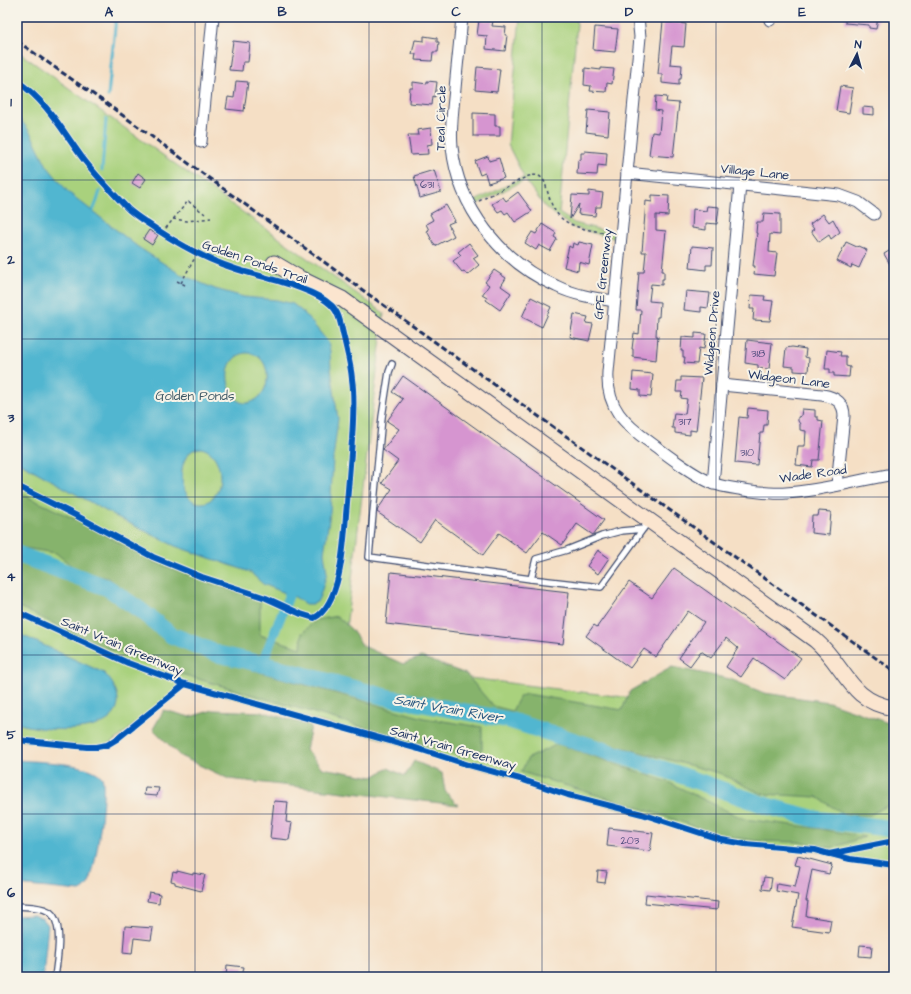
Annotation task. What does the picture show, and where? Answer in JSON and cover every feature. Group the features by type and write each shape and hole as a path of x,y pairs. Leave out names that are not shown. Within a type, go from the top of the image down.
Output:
{"street":[{"path":"201,142 213,17"},
{"name":"Teal Circle","path":"462,17 452,140 453,153 460,183 470,206 485,229 501,249 532,274 564,290 596,299 614,301"},
{"name":"GPE Greenway","path":"638,17 640,38 607,379 609,394 618,413 628,425 641,436 687,468 713,484"},
{"name":"Village Lane","path":"627,173 839,195 858,202 874,214"},
{"name":"Widgeon Drive","path":"713,484 740,185"},
{"path":"274,263 301,279 342,299 646,524 816,640 825,649 863,697 879,705 894,708"},
{"name":"Widgeon Lane","path":"722,385 822,395 838,401 842,405 844,411 837,485"},
{"name":"Wade Road","path":"713,484 746,490 776,493 800,492 894,474"}],"lane":[{"path":"392,364 389,372 382,417 369,557 602,587 646,524"},
{"path":"532,579 536,559 567,550 602,536 646,524"},
{"path":"17,906 44,909 52,913 58,923 59,942 55,977"}],"path":[{"path":"470,206 526,177 539,175 545,183 555,211 562,219 585,229 621,236"},
{"path":"155,228 164,234 173,219 188,201 205,214"},
{"path":"173,219 188,221 211,218"},
{"path":"182,283 199,255"},
{"path":"177,282 187,286"}],"green space":[{"path":"520,17 575,17 577,24 559,213 574,223 621,235 620,240 572,227 545,207 525,180 471,207 469,204 524,177 508,145"},
{"name":"Golden Ponds","path":"17,51 384,313 342,662 581,692 894,728 894,865 850,859 815,850 745,844 722,840 642,814 568,795 419,749 185,684 117,739 107,745 87,747 17,740"},
{"path":"17,492 81,522 153,561 210,583 260,599 260,635 301,648 302,633 316,620 337,616 351,629 363,646 403,664 421,657 466,674 493,706 512,711 520,696 527,694 622,710 630,691 672,667 730,679 764,693 829,702 894,725 894,802 870,815 843,814 817,797 762,794 719,773 506,717 370,688 222,649 178,632 149,608 108,578 79,572 56,553 17,547"},
{"path":"17,558 104,593 166,640 217,660 424,718 482,727 482,750 465,757 181,674 98,645 17,606"},
{"path":"164,710 190,717 213,710 264,712 311,726 306,750 322,768 373,777 388,768 405,776 414,761 442,773 445,791 458,805 229,779 180,756 153,729"},
{"path":"558,744 668,782 744,819 816,828 865,837 832,848 797,842 756,841 720,835 640,808 521,772 528,758"}],"water":[{"path":"17,115 30,132 47,166 68,192 138,247 180,274 215,289 244,297 277,300 293,304 305,314 328,342 338,419 333,459 330,513 324,553 327,573 320,596 317,602 313,604 305,604 295,597 263,584 250,572 175,546 113,515 17,461","holes":["245,353 254,354 261,359 265,366 267,375 263,392 257,399 248,403 241,402 235,398 228,382 230,364 236,357","201,448 209,452 215,459 219,468 220,478 219,487 215,496 209,501 200,503 192,500 187,494 183,485 182,476 186,457 192,451"]},
{"path":"17,633 104,673 112,683 117,695 118,704 113,715 104,722 90,727 74,729 42,728 17,723"},
{"path":"17,760 50,762 86,768 96,772 102,777 102,811 95,860 89,882 86,887 80,891 17,885"},
{"path":"33,915 43,919 48,925 43,977 17,977 17,916"}],"building":[{"path":"845,17 878,17 876,29 869,28 869,25 845,23"},
{"path":"479,20 493,21 492,26 506,27 505,35 507,35 505,51 486,49 487,36 477,35"},
{"path":"663,21 686,24 684,47 672,46 670,64 682,65 679,85 662,83 662,74 658,74"},
{"path":"595,27 618,29 615,52 593,50"},
{"path":"424,36 437,38 437,42 439,42 438,52 433,52 432,61 415,60 416,54 412,54 415,40 424,41"},
{"path":"233,41 250,43 248,62 243,62 242,71 229,70"},
{"path":"477,67 500,69 497,92 475,90"},
{"path":"585,68 601,70 601,68 614,69 612,84 607,83 606,92 590,91 591,86 584,85"},
{"path":"236,81 248,82 244,111 226,109 228,97 234,98"},
{"path":"427,81 437,82 435,97 433,96 432,105 409,103 410,88 413,88 413,82 427,84"},
{"path":"840,86 853,88 849,113 836,111"},
{"path":"656,96 667,97 666,102 679,103 673,157 649,155 652,132 659,133 661,111 655,110"},
{"path":"863,107 874,108 874,115 863,114"},
{"path":"588,110 610,112 608,135 586,132"},
{"path":"473,113 495,114 495,126 500,126 500,136 473,136"},
{"path":"431,128 432,144 427,145 428,154 411,155 408,135 418,135 417,130"},
{"path":"585,151 607,153 606,166 598,165 597,175 577,174 578,160 581,160 581,153 585,153"},
{"path":"488,156 489,161 499,158 504,178 488,183 485,173 480,175 475,161"},
{"path":"434,170 441,192 420,198 414,176"},
{"path":"138,173 146,179 140,188 132,183"},
{"path":"589,191 603,193 601,207 596,207 595,216 578,214 579,204 570,219 572,195 589,196"},
{"path":"518,192 532,211 515,222 508,212 505,214 502,210 498,212 492,204 503,197 506,201"},
{"path":"652,195 669,196 668,216 656,215 656,230 666,231 662,271 664,271 664,279 662,279 662,285 651,284 649,301 660,302 659,317 657,317 656,336 658,336 656,360 633,357 632,349 634,333 639,334 641,310 636,310 639,272 644,272 646,252 642,252 646,201 652,202"},
{"path":"446,205 455,221 448,224 454,236 435,246 427,231 429,230 426,224 433,220 430,214"},
{"path":"707,206 719,207 717,224 706,223 706,230 692,228 693,209 706,211"},
{"path":"764,213 780,214 780,235 770,234 769,252 777,253 774,276 754,274 755,266 753,266 757,222 763,222"},
{"path":"823,214 829,222 833,219 840,232 831,239 829,235 819,242 811,231 814,229 810,224"},
{"path":"542,224 556,233 554,237 557,239 550,251 539,245 536,250 525,243 532,232 536,234"},
{"path":"149,230 158,235 152,245 143,239"},
{"path":"579,242 593,245 589,265 579,262 578,271 564,267 569,246 572,248 573,243 578,245"},
{"path":"846,242 867,250 859,268 852,265 851,268 837,261"},
{"path":"469,243 478,255 473,258 479,265 467,275 464,271 462,272 453,261 461,255 458,252"},
{"path":"692,246 713,248 712,265 706,265 706,270 690,268"},
{"path":"894,248 894,271 884,254"},
{"path":"494,270 506,278 501,286 511,293 500,310 486,300 487,298 482,295 489,285 485,282"},
{"path":"686,291 710,293 708,308 701,307 701,312 684,310"},
{"path":"751,295 765,296 764,300 773,301 770,321 753,320 754,309 750,309"},
{"path":"531,297 551,307 542,327 522,317"},
{"path":"574,314 588,317 586,323 593,324 589,341 570,337"},
{"path":"695,333 706,334 704,349 699,348 697,364 684,363 685,357 683,357 683,351 681,351 682,337 695,338"},
{"path":"747,340 772,343 769,369 758,368 758,365 745,363"},
{"path":"792,347 806,349 805,357 809,358 808,372 794,371 794,367 784,366 786,348"},
{"path":"827,350 841,352 840,356 846,356 846,366 850,367 849,377 834,376 834,373 830,373 830,369 825,369"},
{"path":"633,372 653,374 651,397 640,396 640,390 632,389"},
{"path":"403,376 604,520 593,535 577,524 562,545 543,532 527,553 499,533 483,555 435,520 420,542 377,512 392,489 382,483 398,461 383,450 399,429 387,421 403,399 392,392"},
{"path":"681,377 702,378 696,431 690,430 690,435 675,433 675,428 672,428 674,413 685,414 687,399 681,398 682,392 676,392 677,381 681,381"},
{"path":"748,408 768,410 767,425 764,425 763,433 760,433 757,465 735,463 739,417 747,418"},
{"path":"802,409 815,410 815,417 818,417 818,420 823,421 819,460 813,460 812,467 796,465 798,446 805,446 806,431 800,430 800,424 798,421 798,417 801,416"},
{"path":"819,511 831,512 829,535 811,533 812,516 818,516"},
{"path":"598,550 609,558 598,574 587,566"},
{"path":"674,568 801,658 785,680 754,658 741,677 726,667 738,648 726,638 711,658 701,651 690,666 679,658 704,622 688,611 656,657 644,649 630,668 586,636 594,625 597,627 629,582 652,598"},
{"path":"391,572 569,592 563,644 386,624"},
{"path":"145,787 159,788 157,796 144,795"},
{"path":"274,801 288,802 286,822 292,823 289,840 270,838"},
{"path":"609,828 653,833 650,851 607,846"},
{"path":"798,856 832,865 829,874 812,870 806,901 808,901 806,916 831,920 829,932 792,927 798,895 776,891 777,884 795,887 800,866 795,865"},
{"path":"177,871 193,875 193,873 205,875 201,891 175,884 175,882 171,881 173,872 177,873"},
{"path":"598,871 607,872 605,883 597,882"},
{"path":"764,877 772,878 770,890 762,889"},
{"path":"149,892 160,894 159,903 147,901"},
{"path":"646,894 718,902 717,910 645,903"},
{"path":"125,926 153,928 151,940 134,938 132,954 123,953"},
{"path":"860,945 872,946 871,957 859,956"},
{"path":"227,965 244,967 242,977 226,977"}],"waterway":[{"path":"108,96 116,17"},
{"path":"102,170 106,119"},
{"path":"93,211 100,191"},
{"name":"Saint Vrain River","path":"17,554 108,588 140,610 171,635 218,654 262,664 386,697 509,720 672,772 767,806 815,819 894,829"},
{"path":"262,664 289,595"}],"railway":[{"path":"17,41 103,101 368,294 894,671"}],"cycle path":[{"name":"Golden Ponds Trail","path":"17,81 28,89 45,106 92,170 128,209 138,217 174,241 203,256 233,268 299,288 312,293 331,305 334,308 341,325 351,369 354,402 342,556 335,587 330,600 323,611 314,618 301,614 266,598 202,577 153,557 17,486"},
{"name":"Saint Vrain Greenway","path":"17,612 128,663 185,684 419,749 568,795 642,814 722,840 745,844 815,850 829,854 894,841"},
{"name":"Saint Vrain Greenway","path":"17,740 87,747 107,745 117,739 185,684"},
{"path":"831,854 850,859 894,865"}]}
